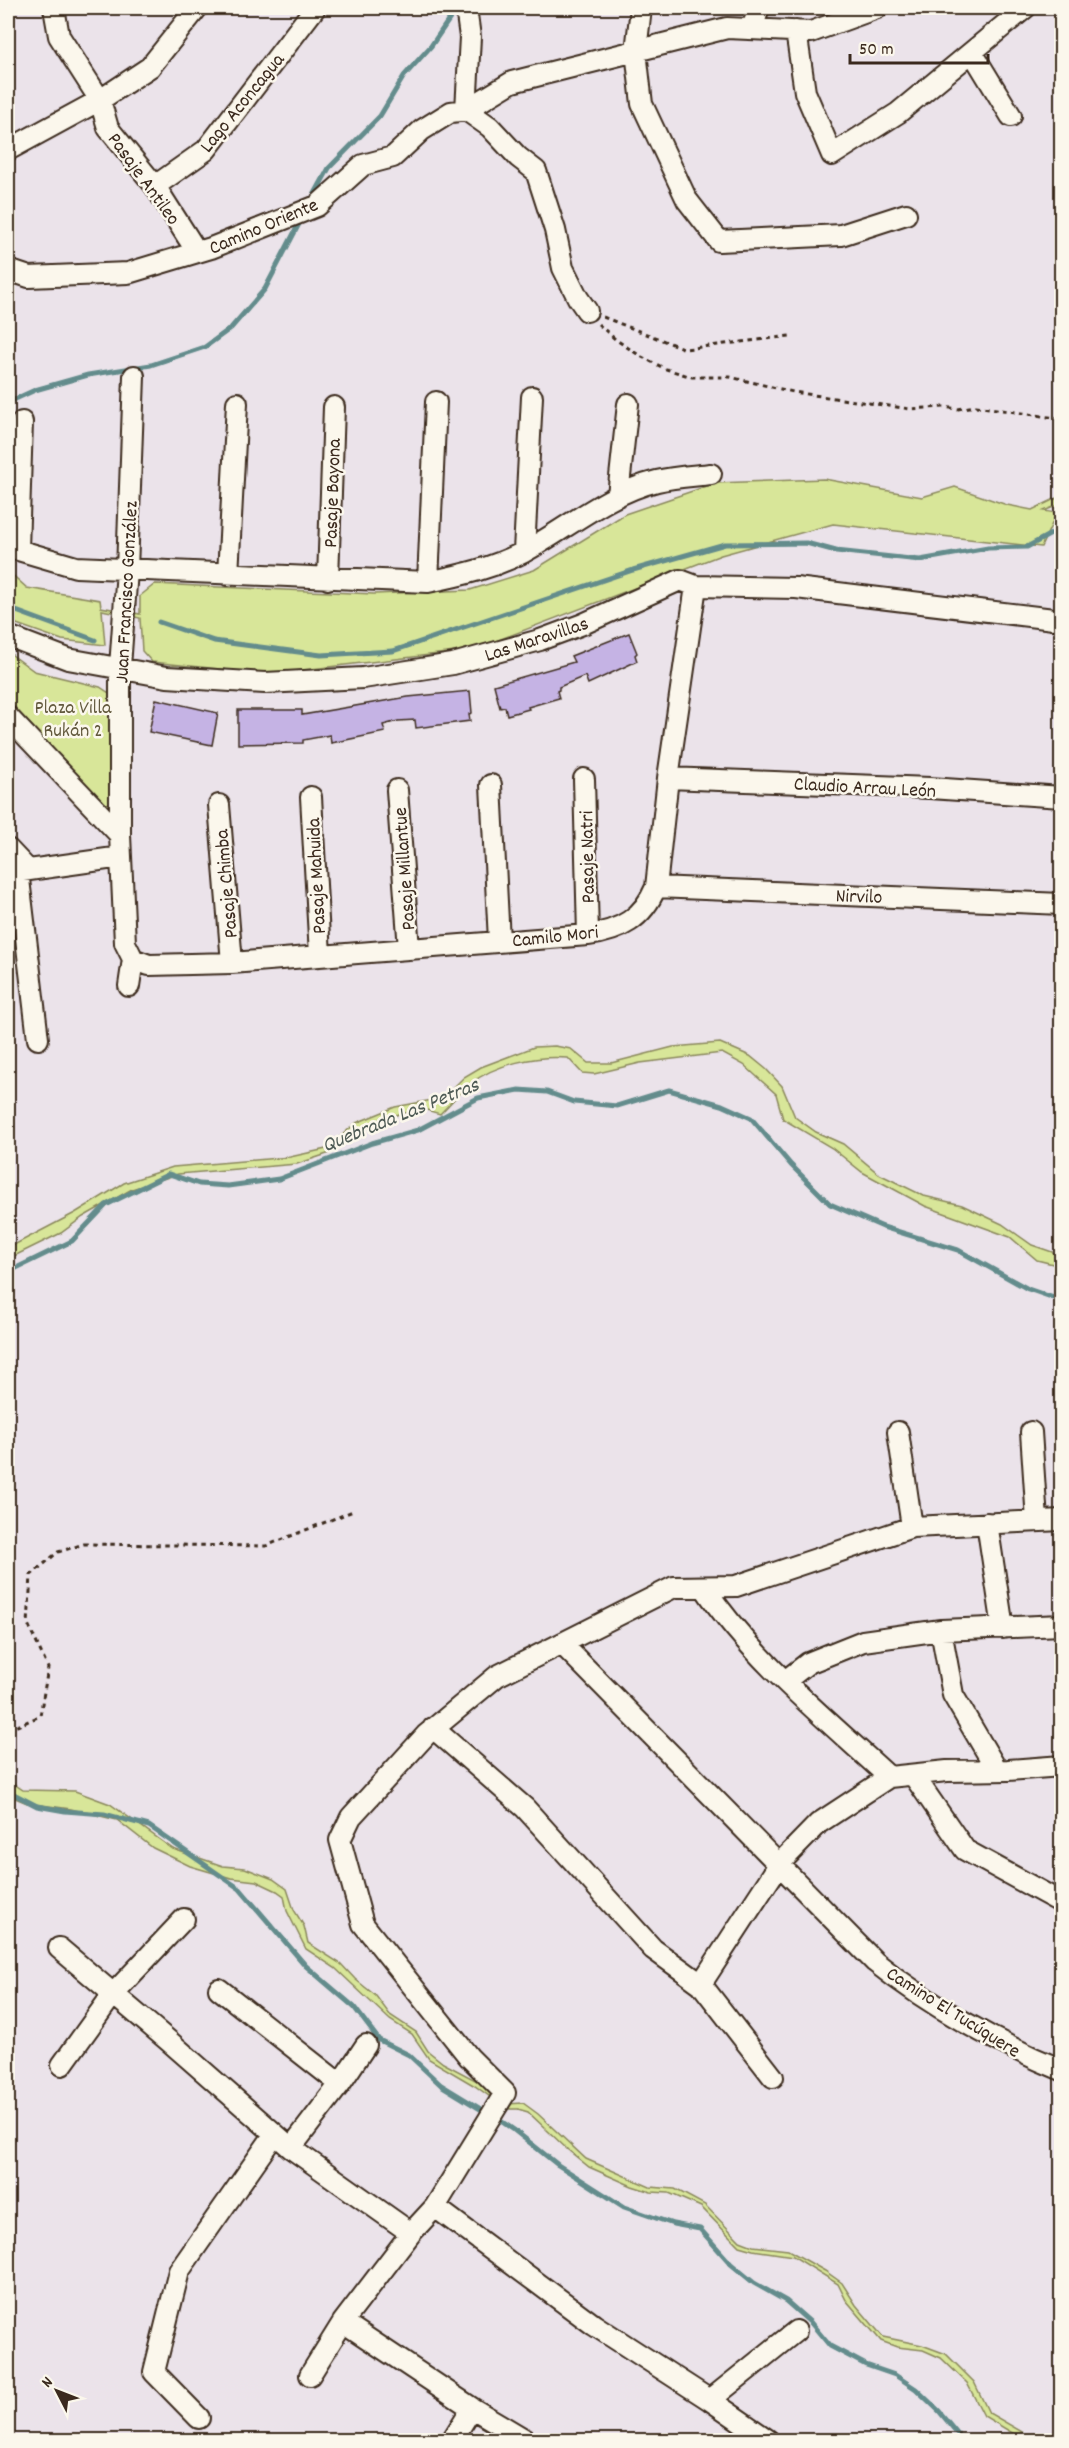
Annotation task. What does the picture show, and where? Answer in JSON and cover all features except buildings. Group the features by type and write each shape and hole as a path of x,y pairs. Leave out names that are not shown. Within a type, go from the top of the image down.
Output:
{"street":[{"name":"Pasaje Antileo","path":"54,8 59,36 100,100 108,128 155,186 197,252"},
{"path":"8,150 100,100 150,67 196,8"},
{"name":"Lago Aconcagua","path":"155,186 206,150 315,8"},
{"path":"466,8 470,37 466,110 490,127 518,157 536,171 555,230 563,268 587,311"},
{"path":"640,8 636,51 642,104 687,200 719,241 841,235 906,214"},
{"path":"752,29 759,8"},
{"name":"Camino Oriente","path":"8,270 29,277 128,273 197,252 317,206 363,165 393,157 422,130 451,112 466,110 512,82 727,28 811,32 877,8"},
{"path":"796,32 805,92 832,155 898,113 1025,8"},
{"path":"972,52 1011,116"},
{"name":"Juan Francisco González","path":"129,986 133,959 125,943 120,835 120,667 127,570 134,376"},
{"path":"524,551 532,398"},
{"path":"428,582 436,402"},
{"path":"228,575 237,403"},
{"path":"618,495 628,404"},
{"name":"Pasaje Bayona","path":"328,579 334,407"},
{"path":"22,422 13,546 76,567 428,582 472,573 524,551 618,495 658,480 711,474"},
{"name":"Las Maravillas","path":"8,636 68,659 167,677 265,683 324,681 408,672 453,664 540,640 583,624 680,580 696,586 796,588 1062,620"},
{"name":"Camilo Mori","path":"133,959 149,965 232,963 588,935 636,919 650,902 656,887 668,778 696,586"},
{"path":"8,717 120,835"},
{"name":"Claudio Arrau León","path":"668,778 930,788 1062,797"},
{"name":"Pasaje Natri","path":"584,779 588,935"},
{"path":"490,785 499,941"},
{"name":"Pasaje Millantue","path":"397,790 409,949"},
{"name":"Pasaje Mahuida","path":"311,797 320,955"},
{"name":"Pasaje Chimba","path":"219,805 232,963"},
{"path":"8,849 18,871 38,1039"},
{"path":"18,871 121,857"},
{"name":"Nirvilo","path":"656,887 1062,904"},
{"path":"898,1432 912,1527"},
{"path":"1031,1432 1037,1521"},
{"path":"310,2374 343,2322 411,2233 435,2208 505,2093 470,2056 363,1924 340,1840 351,1817 433,1728 497,1676 674,1587 736,1586 912,1527 1062,1520"},
{"path":"987,1523 1003,1628"},
{"path":"704,1587 724,1617 785,1680 889,1777"},
{"path":"785,1680 808,1663 864,1641 941,1630 1062,1625"},
{"path":"941,1630 953,1695 997,1770"},
{"name":"Camino El Tucúquere","path":"562,1644 875,1962 902,1983 1021,2053 1062,2070"},
{"path":"433,1728 525,1808 652,1949 701,1984 773,2077"},
{"path":"701,1984 780,1863 819,1823 889,1777 947,1771 1062,1766"},
{"path":"914,1776 965,1850 1062,1903"},
{"path":"62,2065 113,1994 184,1919"},
{"path":"59,1948 274,2135 411,2233"},
{"path":"219,1989 340,2084"},
{"path":"291,2148 340,2084 366,2045"},
{"path":"200,2418 154,2372 179,2271 274,2135"},
{"path":"435,2208 594,2325 768,2440"},
{"path":"343,2322 472,2408 526,2440"},
{"path":"710,2400 796,2331"},
{"path":"452,2440 472,2408"}],"path":[{"path":"587,311 685,349 790,336"},
{"path":"587,311 615,339 642,357 666,369 692,377 730,377 793,392 910,409 944,407 958,409 976,406 1062,419"},
{"path":"8,1730 40,1716 48,1668 28,1624 31,1575 58,1552 84,1544 266,1546 353,1511"}],"green space":[{"path":"824,479 922,497 955,487 1007,505 1032,510 1061,496 1061,504 1044,511 1057,513 1041,547 833,524 721,555 472,650 269,674 152,662 142,651 140,618 102,610 105,645 62,640 8,621 8,571 27,588 100,600 101,607 140,614 140,596 155,584 374,594 470,590 534,570 625,514 716,483"},
{"name":"Plaza Villa Rukán 2","path":"8,652 34,671 100,687 109,693 109,809 8,700"},
{"path":"720,1043 750,1056 766,1069 782,1086 795,1117 816,1132 843,1144 879,1174 924,1196 962,1205 1002,1224 1032,1245 1061,1255 1061,1266 1037,1260 1010,1237 925,1206 862,1172 832,1148 783,1119 776,1094 744,1065 722,1053 640,1063 594,1074 582,1073 568,1058 543,1058 517,1062 480,1077 466,1087 440,1114 423,1109 382,1118 330,1153 297,1164 178,1174 132,1189 83,1217 61,1233 8,1259 8,1248 75,1213 124,1183 173,1167 290,1157 326,1149 356,1123 395,1107 443,1098 464,1077 481,1067 534,1047 555,1046 571,1049 588,1063 611,1063 673,1047"},
{"path":"8,1780 23,1790 75,1791 110,1804 173,1849 223,1866 245,1868 273,1879 287,1889 294,1910 304,1926 308,1943 341,1964 376,1996 390,2015 416,2032 428,2051 443,2063 483,2084 506,2104 523,2103 586,2159 650,2187 675,2189 705,2205 740,2241 753,2246 788,2250 825,2271 842,2283 856,2305 883,2337 922,2345 946,2354 974,2382 989,2413 1036,2440 1024,2440 984,2416 967,2383 941,2358 923,2350 897,2347 881,2341 846,2300 838,2284 793,2256 739,2246 701,2207 669,2193 651,2192 632,2186 589,2167 528,2112 507,2109 475,2086 429,2059 412,2034 390,2020 335,1968 306,1949 287,1911 284,1896 277,1891 256,1881 231,1878 190,1866 153,1848 117,1820 71,1809 27,1803 8,1795"}],"waterway":[{"path":"311,201 329,168 380,116 404,76 431,46 457,8"},
{"path":"8,400 11,401 35,390 88,375 151,365 205,347 231,328 265,289 301,220"},
{"path":"159,622 214,641 321,655 393,651 633,570 725,544 806,543 836,551 920,560 988,548 1027,547 1062,528"},
{"path":"8,608 95,640"},
{"name":"Quebrada Las Petras","path":"8,1272 72,1241 106,1205 169,1174 199,1184 228,1186 279,1179 372,1143 418,1130 478,1098 519,1090 547,1092 574,1102 617,1106 669,1090 722,1105 751,1118 791,1165 830,1204 883,1227 958,1250 1028,1289 1054,1298 1062,1297"},
{"path":"8,1791 37,1806 104,1814 149,1826 240,1889 306,1966 354,2007 379,2040 409,2055 441,2085 487,2113"},
{"path":"495,2117 558,2165 624,2207 673,2224 700,2229 731,2264 754,2283 786,2301 811,2323 830,2346 866,2365 895,2375 916,2389 939,2411 963,2440"}]}
